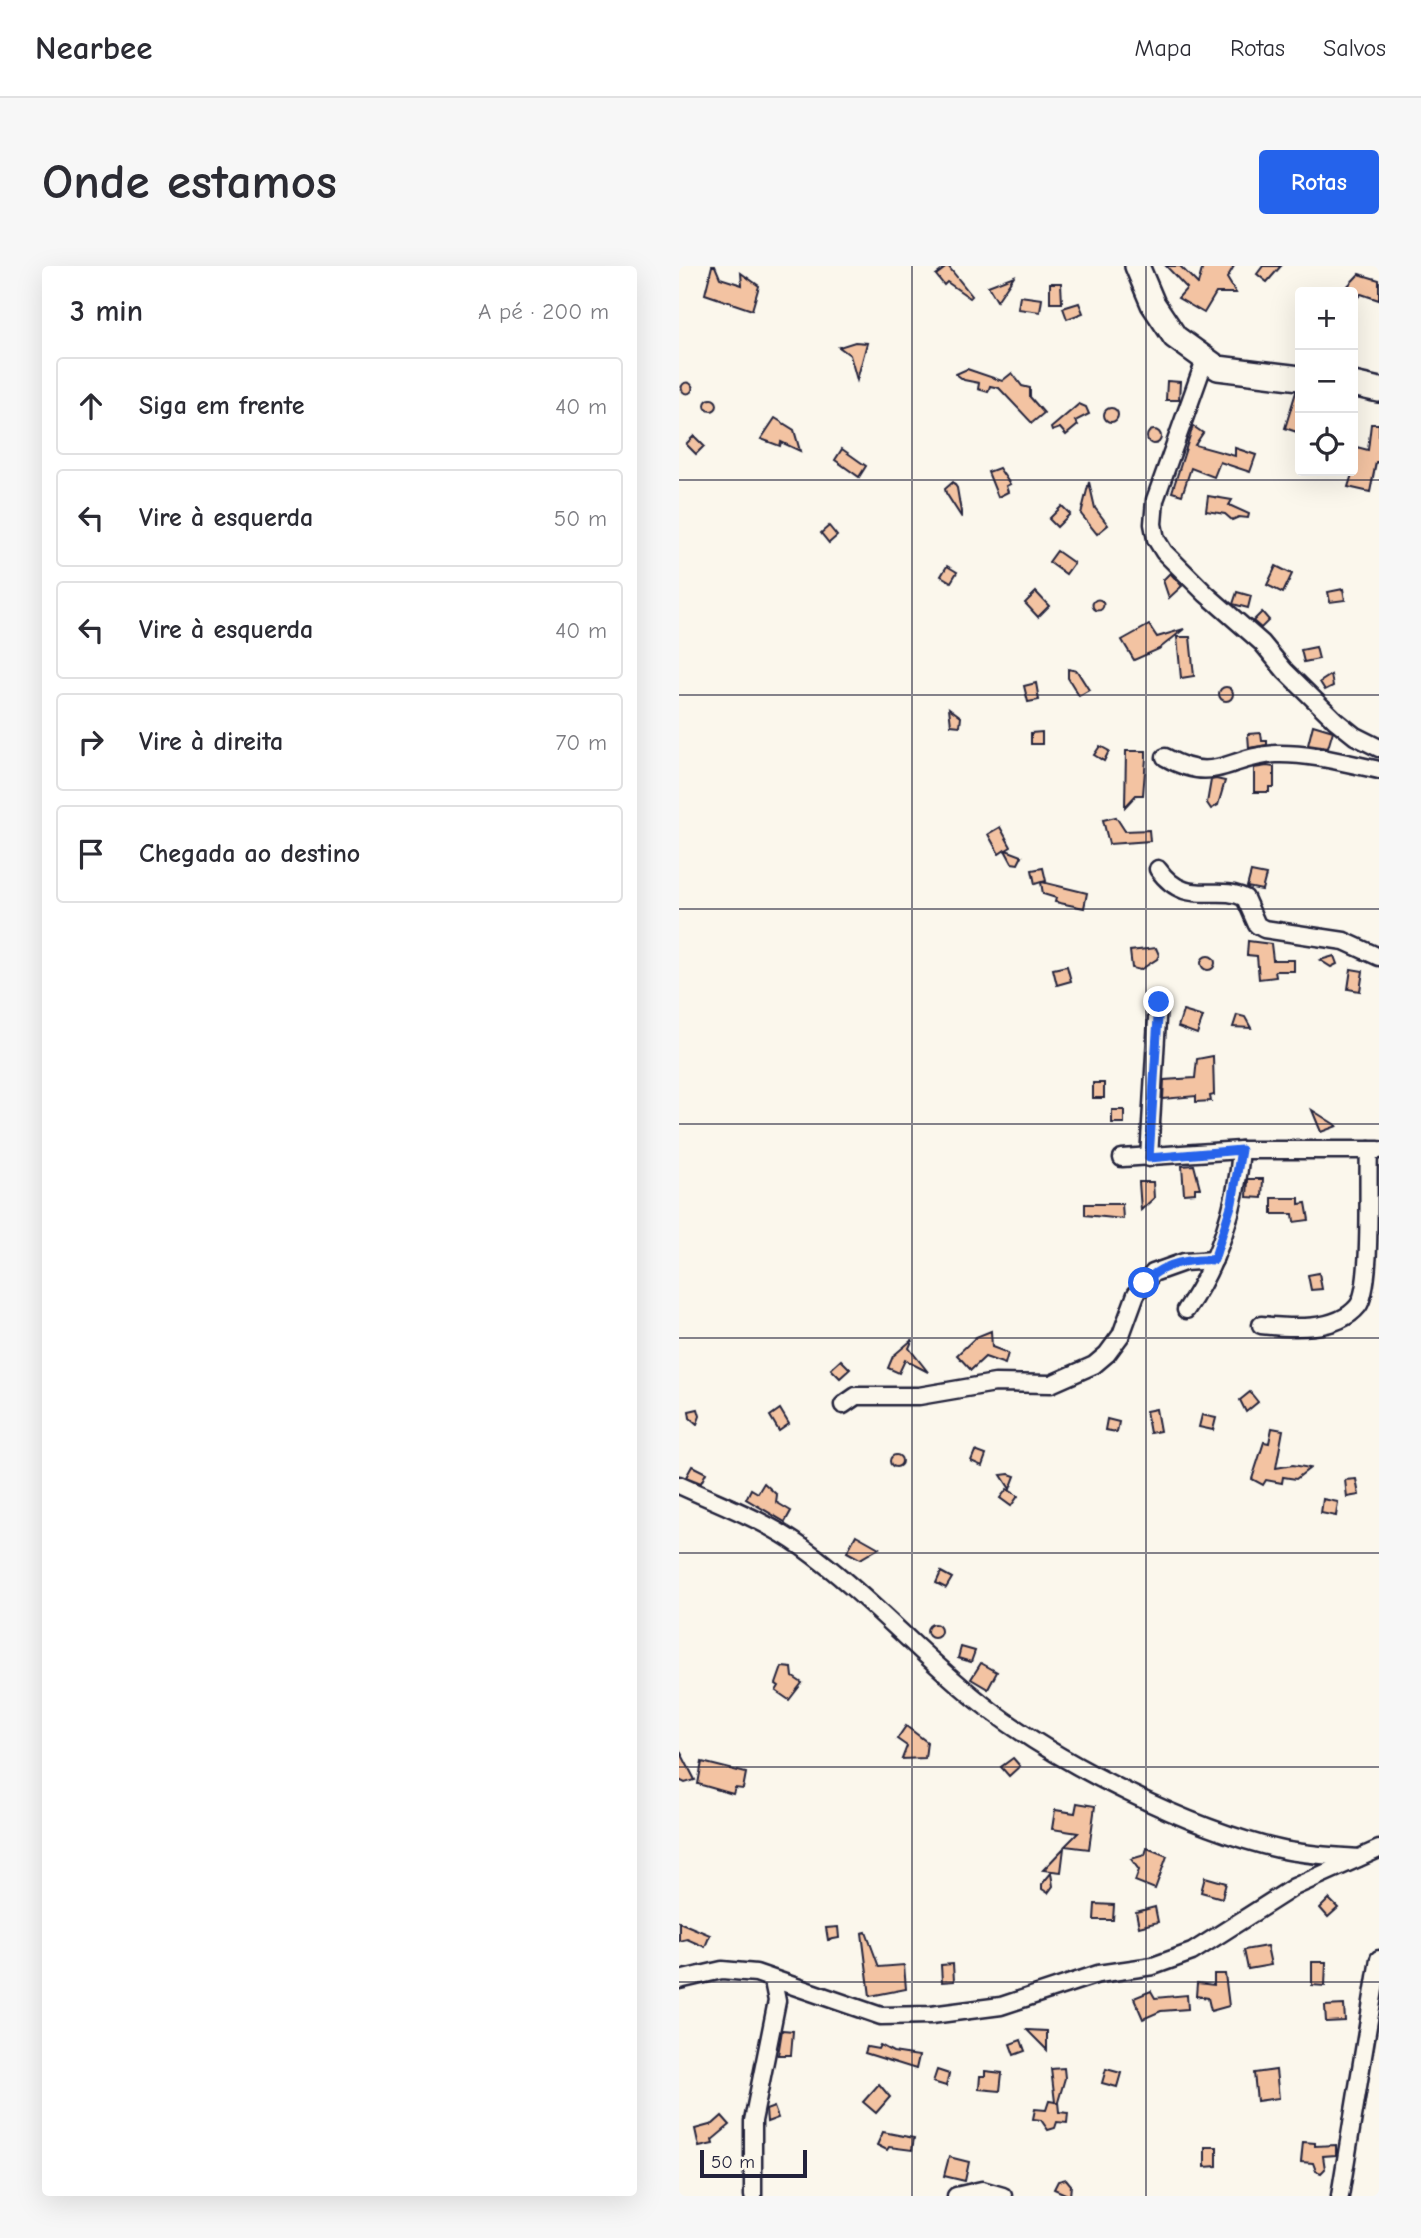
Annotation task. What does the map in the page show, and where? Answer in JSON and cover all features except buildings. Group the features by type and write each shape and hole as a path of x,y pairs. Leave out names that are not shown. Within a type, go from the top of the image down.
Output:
{"street":[{"path":"1137,266 1153,304 1175,338 1217,368 1295,377"},
{"path":"1205,359 1155,500 1153,524 1156,539 1164,552 1262,643 1285,671 1313,695 1335,720 1355,736 1379,748"},
{"path":"1358,385 1379,390"},
{"path":"1165,757 1181,766 1202,770 1276,754 1314,757 1379,769"},
{"path":"1159,869 1166,880 1189,891 1212,895 1232,893 1245,898 1257,925 1264,929 1344,941 1379,957"},
{"path":"1149,1158 1159,1002"},
{"path":"1186,1310 1214,1260 1232,1203 1241,1150"},
{"path":"1122,1158 1241,1150 1374,1150 1368,1242 1360,1304 1349,1314 1329,1324 1285,1328 1261,1325"},
{"path":"843,1405 856,1396 919,1396 981,1384 1035,1386 1067,1378 1107,1354 1121,1335 1136,1294 1153,1273 1184,1262 1214,1260"},
{"path":"679,1485 748,1516 802,1547 991,1711 1095,1774 1163,1807 1251,1840 1297,1852 1358,1858"},
{"path":"679,1980 722,1970 756,1973 881,2016 931,2015 1001,2006 1098,1974 1153,1966 1192,1952 1294,1887 1379,1849"},
{"path":"1340,2196 1379,1959"},
{"path":"753,2196 753,2121 777,2001 773,1980"},
{"path":"777,2001 793,1987"},
{"path":"1361,2077 1379,2073"},
{"path":"955,2196 982,2190 1003,2196"}],"route":[{"path":"1144,1283 1153,1273 1171,1265 1193,1260 1214,1260 1232,1203 1241,1158 1241,1150 1149,1158 1159,1002"}]}
